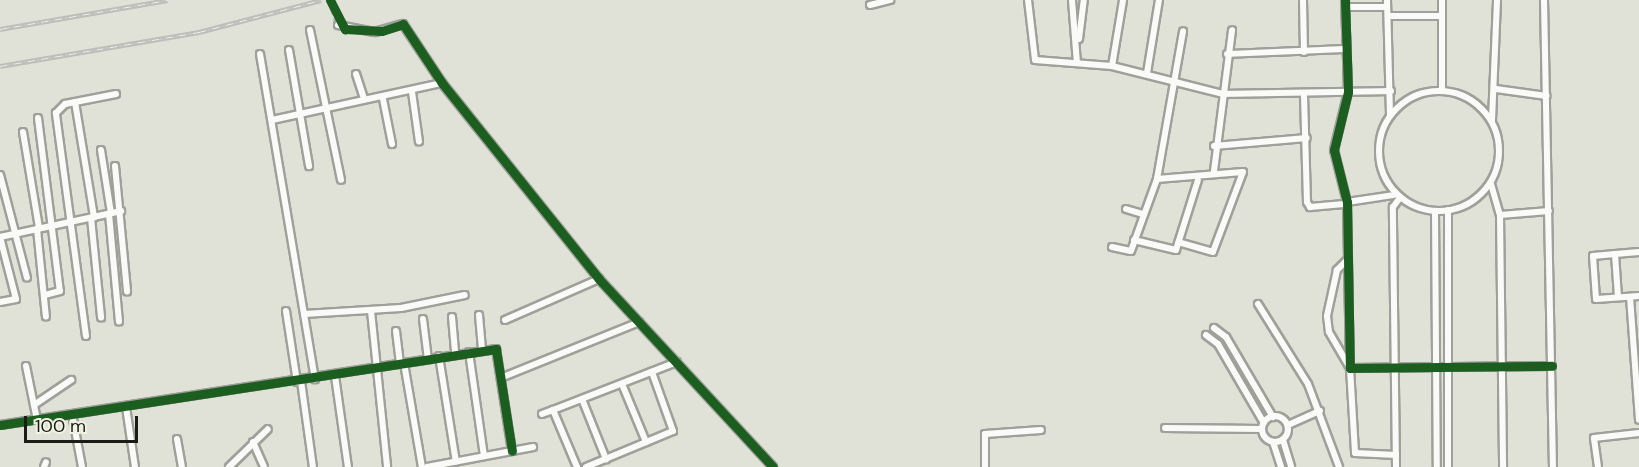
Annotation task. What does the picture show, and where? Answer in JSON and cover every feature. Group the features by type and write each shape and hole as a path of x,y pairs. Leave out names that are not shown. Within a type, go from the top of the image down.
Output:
{"street":[{"path":"870,5 890,0"},
{"path":"1028,0 1035,60 1112,66 1223,94 1304,95 1391,92"},
{"path":"1072,0 1078,49"},
{"path":"1077,63 1084,0"},
{"path":"1112,66 1123,0"},
{"path":"1147,74 1159,0"},
{"path":"1303,0 1304,52"},
{"path":"1442,0 1442,90"},
{"path":"1497,0 1496,89 1492,120 1499,150 1491,184 1500,215 1503,467"},
{"path":"1544,0 1553,467"},
{"path":"1396,455 1355,453 1350,368 1347,203 1334,150 1348,92 1345,4 1387,4 1390,116 1380,157 1397,197 1393,207 1396,368 1396,455 1396,467"},
{"path":"1388,16 1442,16"},
{"path":"338,25 375,32 403,24 442,83 599,279 773,467"},
{"path":"310,30 341,180"},
{"path":"1214,171 1214,146 1232,30"},
{"path":"1112,247 1130,253 1142,214 1157,179 1184,31"},
{"path":"1227,54 1347,49"},
{"path":"289,50 309,166"},
{"path":"260,54 315,379"},
{"path":"356,74 364,98"},
{"path":"272,120 327,109 364,98 383,99 442,83"},
{"path":"1496,89 1546,96"},
{"path":"1390,116 1404,102 1442,90 1471,98 1492,120"},
{"path":"412,92 419,142"},
{"path":"86,336 73,222 56,113 75,102 116,94"},
{"path":"1304,95 1307,202 1310,207 1397,197 1435,211 1448,210 1479,196 1491,184"},
{"path":"383,99 392,144"},
{"path":"75,102 92,217 101,317"},
{"path":"38,118 55,225 60,291 45,295"},
{"path":"23,132 38,229 46,317"},
{"path":"1214,146 1307,138"},
{"path":"101,150 110,214 119,322"},
{"path":"115,166 127,291"},
{"path":"1157,179 1198,180 1214,171 1243,175 1216,249 1209,252 1178,242"},
{"path":"0,175 17,233 27,279"},
{"path":"1134,240 1174,252 1198,180"},
{"path":"1126,209 1142,214"},
{"path":"1448,210 1446,367 1448,467"},
{"path":"0,302 16,298 0,237 121,211"},
{"path":"1435,211 1437,467"},
{"path":"1500,215 1549,211"},
{"path":"1639,252 1593,256 1596,299 1639,296"},
{"path":"1615,254 1618,297"},
{"path":"1348,259 1337,270 1327,316 1329,332 1350,368"},
{"path":"505,320 599,279"},
{"path":"304,314 371,311 465,295"},
{"path":"1630,297 1638,381 1639,420"},
{"path":"1257,304 1320,411 1339,467"},
{"path":"285,311 314,467"},
{"path":"371,311 375,369 387,467"},
{"path":"479,315 482,351"},
{"path":"452,317 455,354"},
{"path":"423,319 428,358"},
{"path":"503,377 639,322"},
{"path":"1214,328 1226,337 1273,417 1288,425"},
{"path":"396,332 422,467"},
{"path":"1206,335 1218,344 1273,442 1281,467"},
{"path":"0,425 335,376 439,356 495,349 503,377 512,451"},
{"path":"469,352 483,456"},
{"path":"439,356 456,462"},
{"path":"542,414 677,362"},
{"path":"26,366 37,420"},
{"path":"1350,368 1552,366"},
{"path":"586,467 646,442 674,426 652,372"},
{"path":"335,376 348,467"},
{"path":"34,405 70,380"},
{"path":"622,384 646,442"},
{"path":"582,399 606,459"},
{"path":"126,406 135,467"},
{"path":"553,410 577,467"},
{"path":"1291,467 1283,440 1288,425 1320,411"},
{"path":"72,414 82,467"},
{"path":"1165,428 1263,426 1273,417"},
{"path":"229,467 268,429"},
{"path":"985,467 985,434 1041,430"},
{"path":"1598,467 1594,438 1639,433"},
{"path":"177,439 182,467"},
{"path":"1273,442 1283,440"},
{"path":"253,442 264,467"},
{"path":"427,467 533,447"}],"tunnel":[{"path":"330,0 338,25"}],"railway":[{"path":"0,29 168,0"},
{"path":"0,66 199,32 321,0"}],"cycle path":[{"path":"330,0 345,29 382,31 403,24 442,83 599,279 773,467"},
{"path":"1345,0 1348,92 1334,150 1347,202 1350,368 1552,366"},
{"path":"0,425 496,349 512,451"}]}
